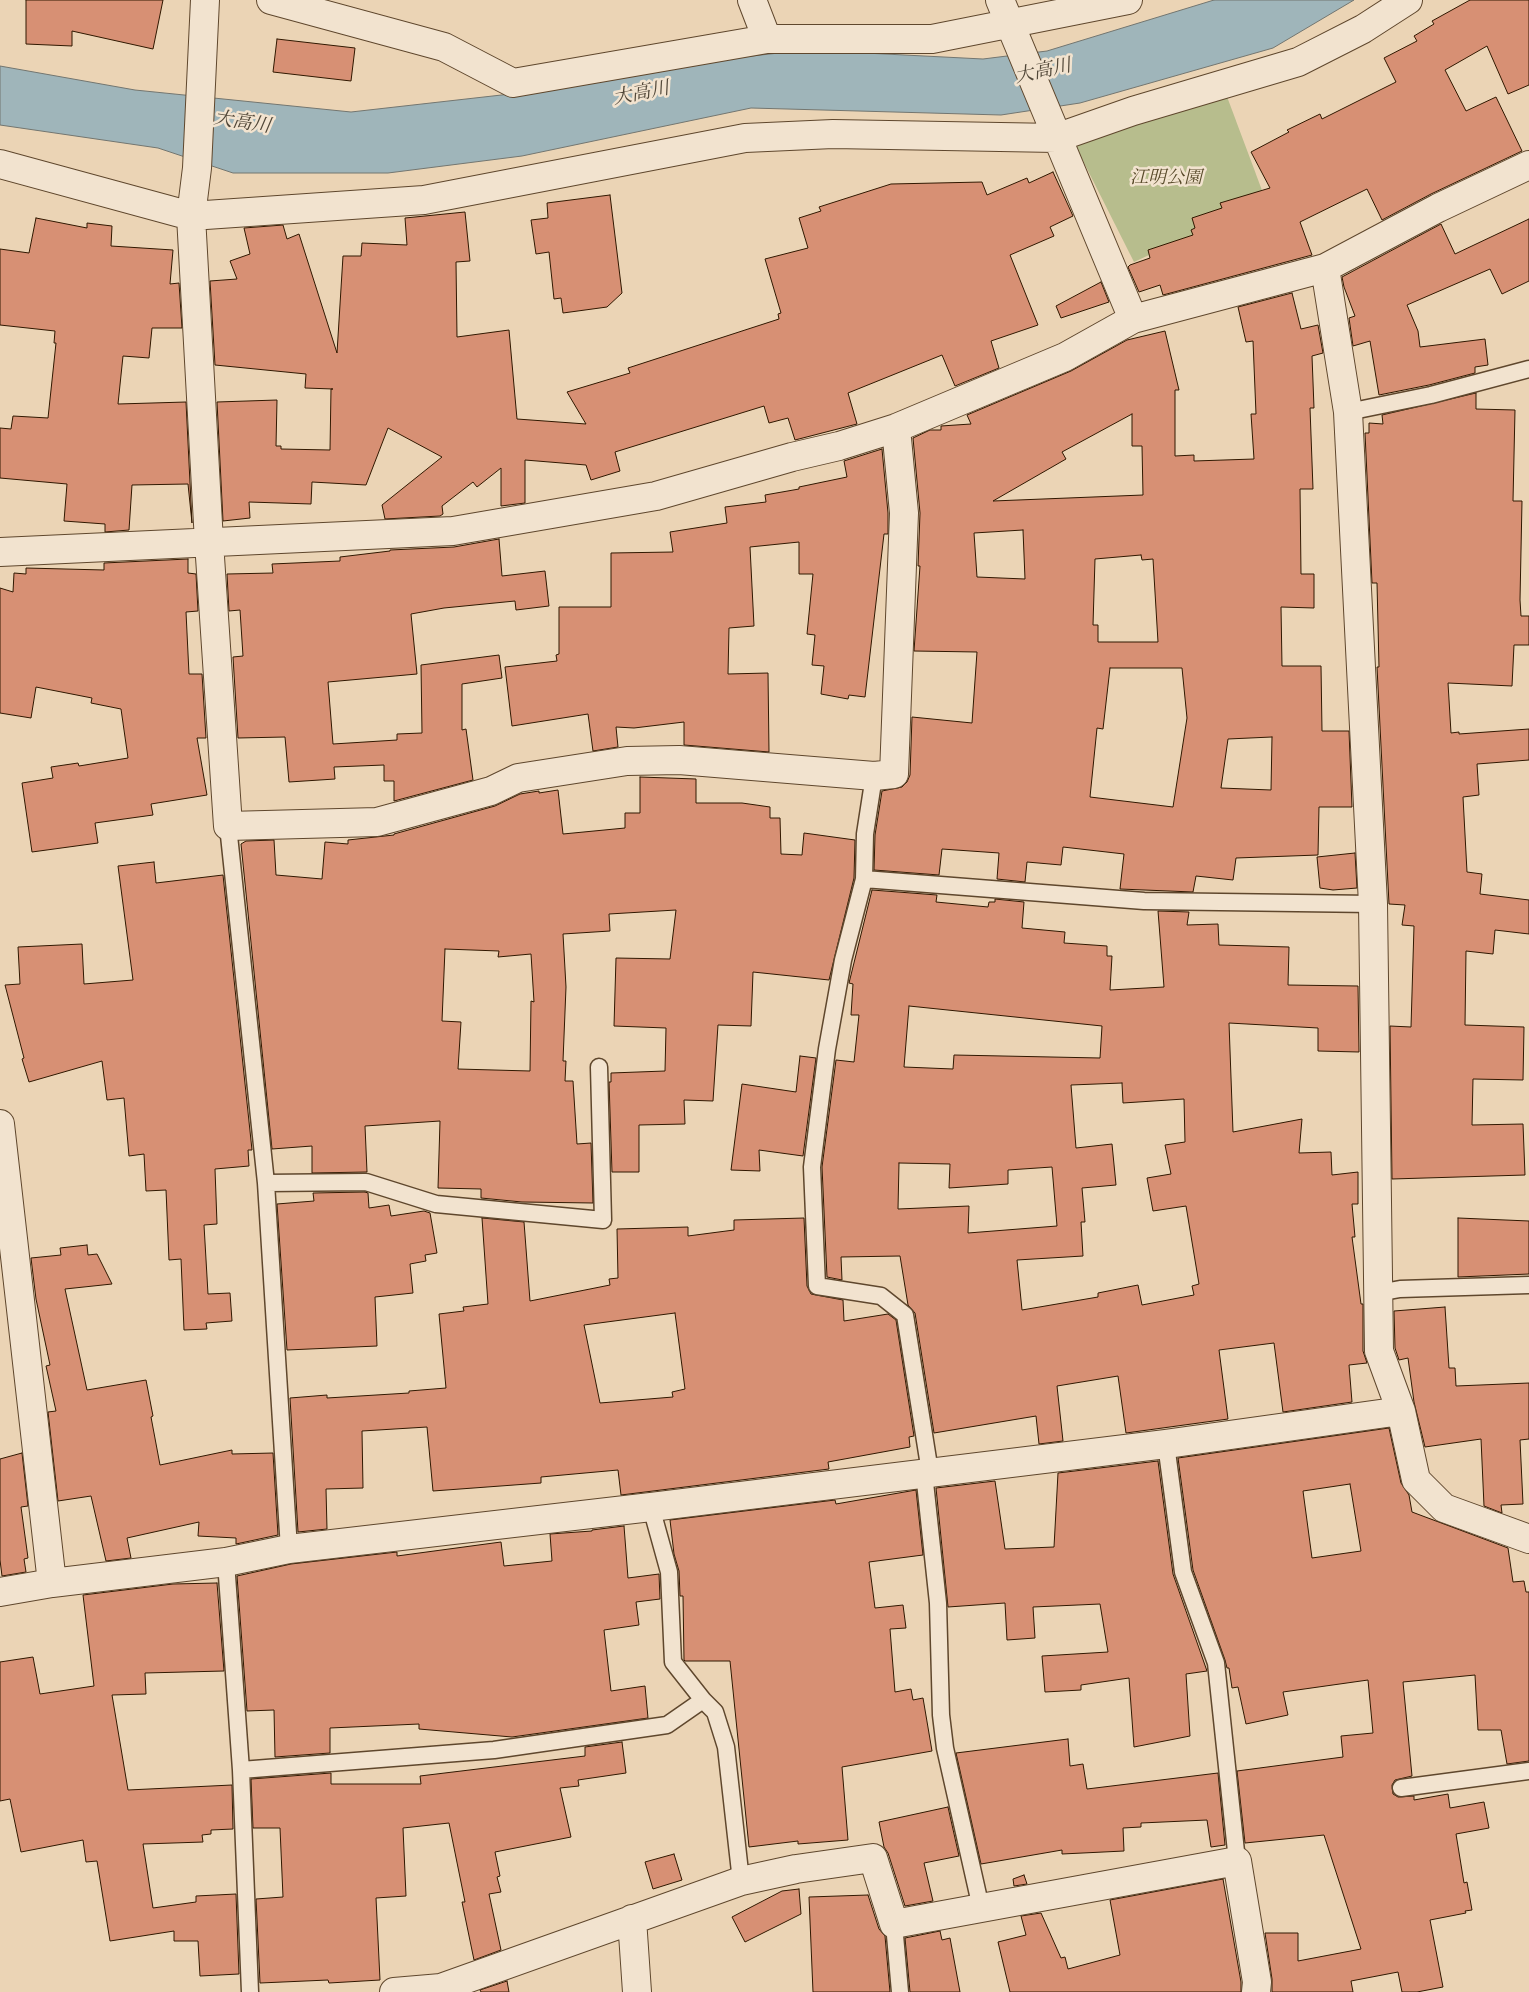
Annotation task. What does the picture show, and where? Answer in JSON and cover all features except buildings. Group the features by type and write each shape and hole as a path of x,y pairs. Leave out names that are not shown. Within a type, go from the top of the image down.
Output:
{"street":[{"path":"205,0 197,168 191,216 228,826 377,822 491,791 518,778 627,761 679,760 874,776 894,774 904,513 896,428"},
{"path":"271,0 444,47 513,84 767,39 932,39 1128,0"},
{"path":"752,0 767,39"},
{"path":"0,164 191,216 424,200 746,138 1053,128 1133,111 1298,62 1363,30 1408,0"},
{"path":"1010,23 1132,319"},
{"path":"0,552 453,531 656,496 896,428 1065,357 1132,319 1325,268 1438,208 1529,165"},
{"path":"1325,268 1348,412 1372,904 1379,1351 1401,1411 1416,1480 1444,1508 1529,1539"},
{"path":"0,1124 52,1583"},
{"path":"0,1592 52,1583 226,1562 289,1549 1166,1444 1401,1411"},
{"path":"394,1992 441,1988 742,1881 796,1868 873,1858 894,1924 1238,1861 1257,1982 1256,1992"},
{"path":"632,1919 637,1992"}],"lane":[{"path":"1348,412 1431,395 1529,369"},
{"path":"874,776 865,834 864,879 843,960 827,1049 812,1167 817,1286 881,1296 905,1315 927,1473 938,1603 941,1715 945,1748 981,1908"},
{"path":"228,826 266,1183 289,1549"},
{"path":"864,879 1144,901 1372,904"},
{"path":"266,1183 366,1182 436,1204 603,1220 599,1067"},
{"path":"1378,1292 1400,1289 1529,1285"},
{"path":"1166,1444 1183,1572 1216,1663 1238,1861"},
{"path":"651,1507 669,1572 673,1662 715,1712 726,1747 742,1881"},
{"path":"226,1562 241,1770 250,1992"},
{"path":"241,1770 485,1751 667,1725 703,1700"},
{"path":"1402,1788 1529,1772"},
{"path":"894,1924 900,1992"}],"green space":[{"name":"江明公園","path":"1226,94 1266,201 1134,262 1074,143"}],"water":[{"name":"大高川","path":"1214,0 1354,0 1273,48 1080,103 1001,115 751,108 522,156 388,173 233,173 158,148 0,125 0,66 135,90 351,112 528,92 679,64 806,50 983,59 1047,51"}]}
